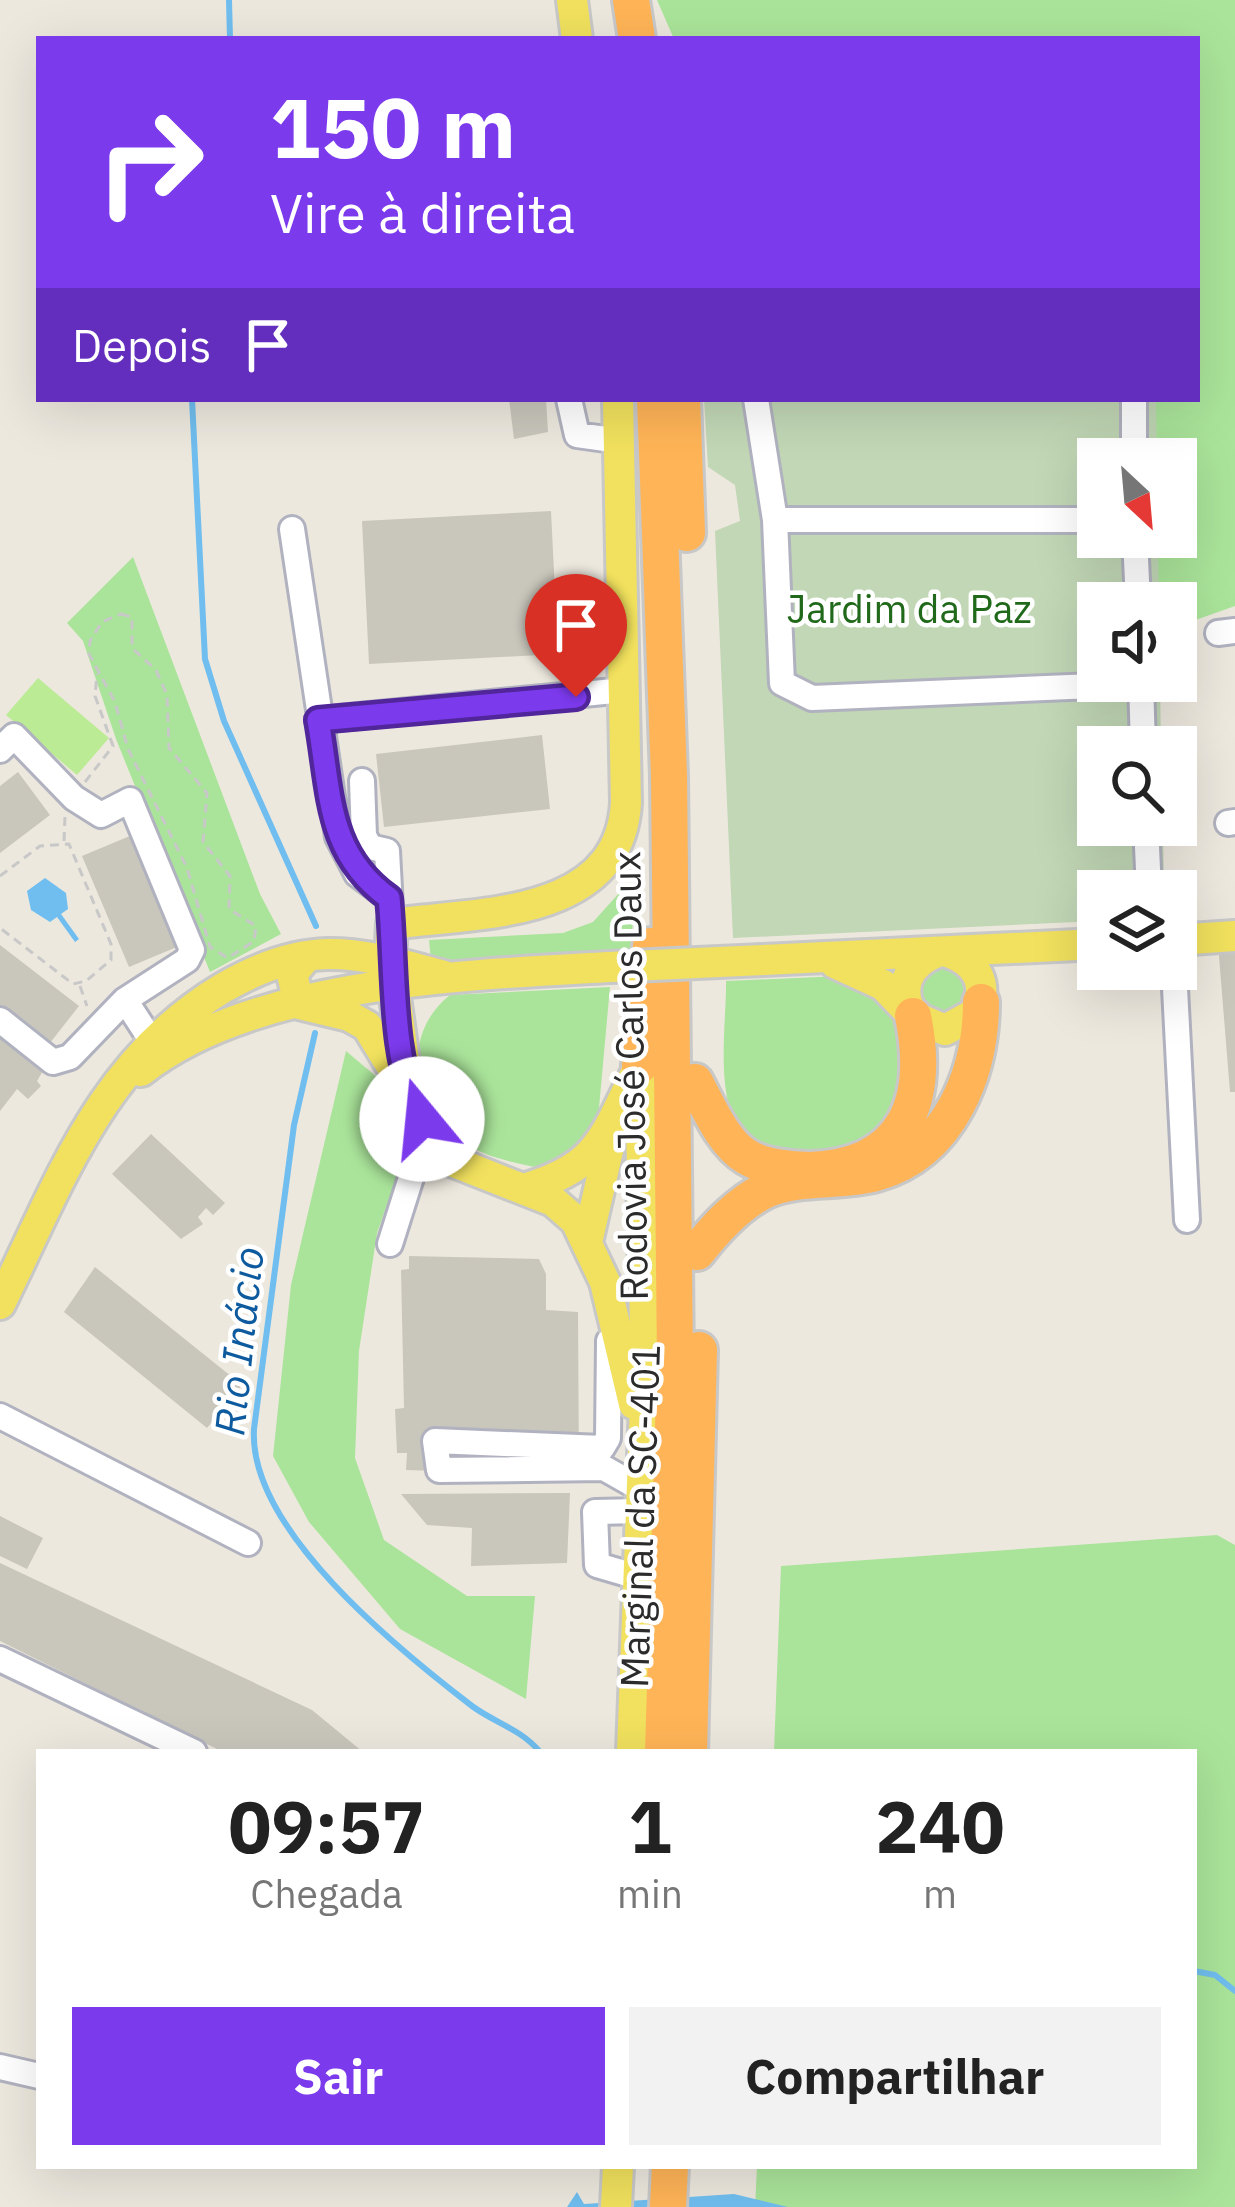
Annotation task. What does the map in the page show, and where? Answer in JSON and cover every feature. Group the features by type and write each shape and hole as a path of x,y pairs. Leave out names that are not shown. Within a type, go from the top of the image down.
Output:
{"highway":[{"path":"608,0 614,36"},
{"path":"631,0 637,36"},
{"name":"Rodovia José Carlos Daux","path":"655,402 670,776 675,1363 662,1749"},
{"name":"Rodovia José Carlos Daux","path":"682,402 699,1491 688,1749"},
{"path":"640,1065 670,776"},
{"path":"697,1252 748,1199 771,1187 875,1174 926,1145 970,1081 981,1043 981,1002"},
{"path":"695,1082 722,1129 748,1158 796,1170 859,1161 889,1143 908,1117 922,1061 913,1016"}],"main road":[{"path":"572,0 577,36"},
{"path":"409,1096 400,1024 412,976 391,911 559,898 603,868 625,821 618,402"},
{"path":"1197,939 1235,936"},
{"path":"90,1127 162,1054 247,1018 412,976 1077,945"},
{"path":"818,958 870,977 913,1016 945,1030 967,1022 1007,974 1053,947"},
{"path":"941,952 976,969 981,1002"},
{"path":"913,1016 904,992 906,978 941,952"},
{"path":"0,1304 9,1261 125,1069 151,1040 244,976 308,956 412,976"},
{"path":"299,1004 292,974 308,956"},
{"path":"244,976 254,983 260,1002 247,1018"},
{"path":"299,1004 349,1016 367,1026 434,1143 470,1171 568,1211 588,1238 605,1282 643,1445"},
{"path":"523,1189 578,1169 613,1118 640,1065"},
{"name":"Marginal da SC-401","path":"632,1749 646,1301 640,1065"},
{"path":"588,1238 608,1165 613,1118"}],"lane":[{"path":"570,402 577,434 620,442"},
{"path":"756,402 775,520 782,682 794,693 812,698 1077,686"},
{"path":"1134,402 1134,438"},
{"path":"775,520 1077,520"},
{"path":"292,529 338,837 357,874 391,911"},
{"path":"318,720 624,690"},
{"path":"0,750 14,736 74,798 101,814 130,800 192,938 188,960 124,1000 70,1057 53,1062 0,1020"},
{"path":"362,781 364,836 370,847 387,851 391,911"},
{"path":"1175,990 1187,1220"},
{"path":"124,1000 151,1040"},
{"path":"390,1244 415,1165 434,1143"},
{"path":"605,1282 611,1370 608,1438 602,1448 435,1441 439,1470 604,1468 641,1500"},
{"path":"0,1416 248,1543"},
{"path":"638,1577 597,1565 596,1512 641,1500"},
{"path":"0,1659 188,1749"},
{"path":"0,2067 36,2075"}],"path":[{"path":"98,673 116,702 128,749 187,868 210,947 228,958 254,941 256,926 229,909 230,876 203,842 207,793 169,748 164,687 156,670 135,654 128,614 102,622 92,636 89,654 98,673 94,696 113,746 74,798 63,824 64,841 73,848 111,944 110,964"},
{"path":"0,876 40,846 64,841"},
{"path":"0,928 65,979 80,984"},
{"path":"110,964 120,973"},
{"path":"80,984 110,964"},
{"path":"80,984 88,1015"}],"green space":[{"path":"657,0 1235,0 1235,606 1197,620 1197,582 1146,582 1146,558 1197,558 1197,438 1144,438 1143,402 1200,402 1200,36 673,36"},
{"name":"Jardim da Paz","path":"704,402 1156,402 1157,438 1077,438 1077,558 1158,558 1159,582 1077,582 1077,702 1160,702 1161,726 1077,726 1077,846 1163,846 1164,870 1077,870 1077,922 733,938 715,531 740,521 735,485 708,467"},
{"path":"133,557 260,894 281,934 210,972 116,739 83,641 67,623"},
{"path":"38,678 109,738 77,775 6,715"},
{"path":"638,872 630,951 431,961 429,940 563,933 593,922"},
{"path":"949,966 970,982 960,1017 927,1016 917,985 933,967"},
{"path":"841,976 880,1001 900,1028 906,1061 905,1106 843,1158 759,1148 743,1136 727,1097 726,981"},
{"path":"610,987 597,1130 549,1170 480,1151 444,1124 423,1087 419,1048 434,1011 450,995"},
{"path":"346,1051 378,1078 403,1126 396,1179 377,1233 359,1351 355,1458 384,1540 467,1596 535,1596 526,1699 400,1629 309,1522 273,1456 291,1285"},
{"path":"1217,1535 1235,1545 1235,2207 755,2207 757,2169 1197,2169 1197,1749 774,1749 781,1566"}],"water":[{"path":"45,878 66,893 68,909 61,914 79,939 75,942 57,917 50,922 31,910 27,891"},
{"path":"577,2192 584,2204 734,2194 788,2207 567,2207"}],"building":[{"path":"509,402 546,402 548,432 514,439"},
{"path":"551,511 558,654 369,664 362,521"},
{"path":"542,735 550,809 384,827 376,754"},
{"path":"18,772 50,815 0,853 0,786"},
{"path":"137,833 184,944 129,967 82,856"},
{"path":"1235,943 1235,1092 1230,1092 1218,944"},
{"path":"0,945 79,1006 46,1048 0,1012"},
{"path":"0,1037 44,1069 37,1081 41,1086 28,1099 17,1089 0,1111"},
{"path":"151,1134 225,1203 213,1215 206,1208 198,1217 203,1224 181,1239 112,1174"},
{"path":"409,1256 539,1259 546,1274 546,1310 578,1312 579,1476 406,1470 407,1453 397,1453 395,1409 404,1408 401,1270 409,1269"},
{"path":"95,1267 242,1385 207,1428 64,1312"},
{"path":"570,1493 567,1563 471,1566 472,1528 427,1525 401,1494"},
{"path":"0,1516 43,1538 27,1569 0,1556"},
{"path":"0,1563 312,1710 359,1749 217,1749 0,1641"}],"waterway":[{"name":"Rio Inácio","path":"229,0 230,36"},
{"name":"Rio Inácio","path":"192,402 205,659 224,721 316,926"},
{"name":"Rio Inácio","path":"315,1033 294,1125 254,1429 259,1467 275,1507 333,1584 441,1682 537,1749"},
{"name":"Rio Inácio","path":"1197,1972 1215,1975 1235,1991"}],"route":[{"path":"422,1119 409,1096 390,962 389,898 357,874 338,837 318,720 576,697"}]}
